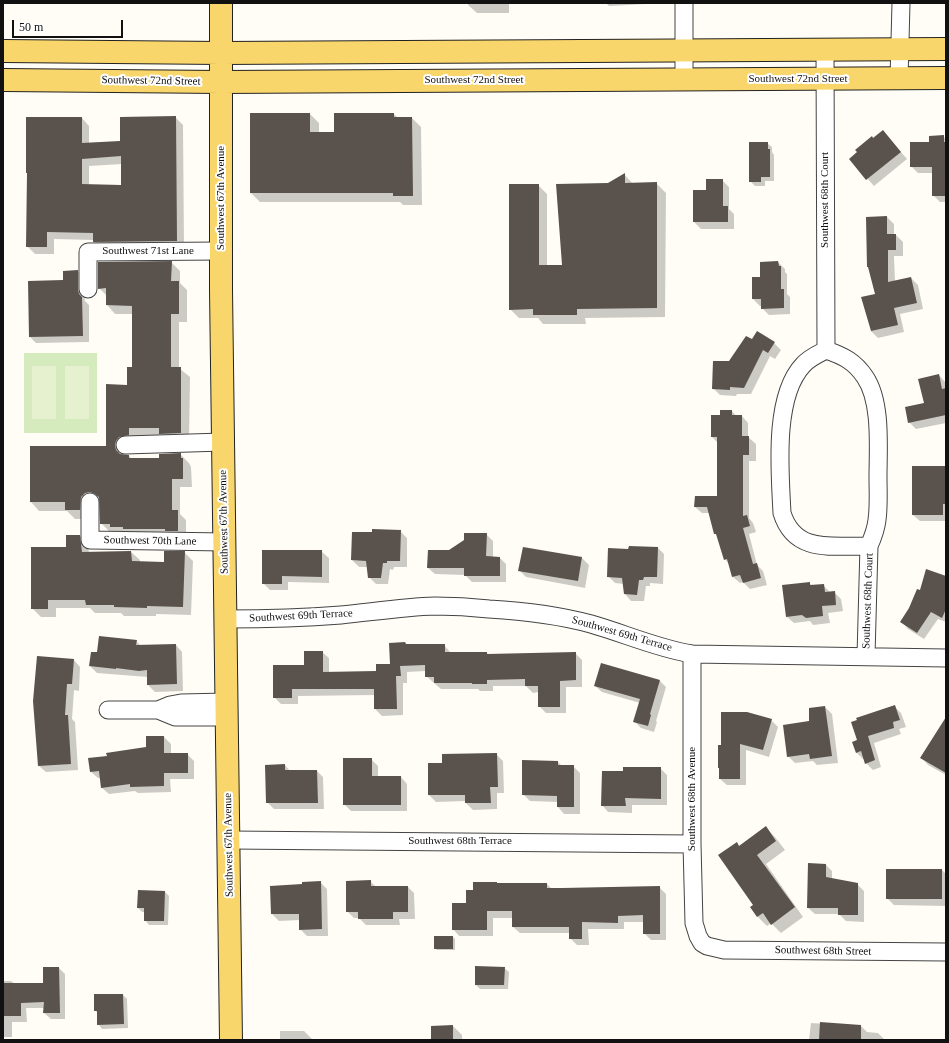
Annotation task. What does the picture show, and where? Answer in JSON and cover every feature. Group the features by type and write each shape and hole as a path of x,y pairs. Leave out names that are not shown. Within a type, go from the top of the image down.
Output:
{"main road":[{"name":"Southwest 67th Avenue","path":"221,3 221,251 231,1040"},
{"path":"3,52 946,49"},
{"name":"Southwest 72nd Street","path":"3,80 221,82 946,78"}],"street":[{"path":"684,3 684,79"},
{"path":"899,79 901,3"},
{"name":"Southwest 68th Court","path":"824,49 826,350"},
{"name":"Southwest 71st Lane","path":"88,289 88,252 221,251"},
{"name":"Southwest 68th Court","path":"866,656 869,546 874,532 878,505 878,424 876,408 872,390 866,378 859,369 849,360 826,350 813,356 803,364 793,380 788,392 784,407 781,435 782,513 785,522 793,535 807,543 820,546 869,546"},
{"path":"125,445 223,442"},
{"name":"Southwest 70th Lane","path":"90,502 90,540 225,542"},
{"name":"Southwest 69th Terrace","path":"226,619 321,616 435,606 489,608 589,623 673,650 692,654 946,658"},
{"name":"Southwest 68th Avenue","path":"692,654 692,844 694,923 702,943"},
{"path":"108,710 158,710 175,717 227,710"},
{"name":"Southwest 68th Terrace","path":"229,840 692,844"},
{"name":"Southwest 68th Street","path":"702,943 707,946 724,950 946,952"}],"green space":[{"path":"24,353 97,353 97,433 24,433"},
{"path":"32,366 56,366 56,419 32,419"},
{"path":"65,366 89,366 89,419 65,419"}],"building":[{"path":"250,113 310,113 310,132 334,132 334,113 394,113 394,117 412,117 413,196 393,196 393,193 250,193"},
{"path":"176,116 177,241 93,242 93,233 47,232 47,247 26,247 26,117 82,117 82,143 120,141 120,117","holes":["121,156 121,185 82,184 82,159"]},
{"path":"883,130 901,152 866,180 849,159 857,152 855,150 872,136 873,138"},
{"path":"944,135 944,142 946,142 946,196 932,196 932,167 910,167 910,142 929,142 929,136"},
{"path":"749,142 768,142 768,149 770,149 770,177 761,177 761,182 749,182"},
{"path":"625,173 625,183 657,182 657,308 577,309 577,315 533,315 533,309 509,310 509,184 539,184 539,265 562,265 556,184 608,183"},
{"path":"706,179 723,179 723,206 728,206 728,222 693,222 693,190 706,190"},
{"path":"887,216 887,234 896,234 896,250 888,250 888,282 911,277 917,303 894,308 898,325 871,331 861,297 875,294 867,267 866,217"},
{"path":"172,261 171,281 179,281 179,314 171,314 171,367 181,367 181,433 159,434 159,428 129,428 129,435 119,437 115,445 116,450 120,454 129,455 129,458 159,458 159,454 181,453 181,458 183,458 183,479 172,479 172,510 178,510 178,531 165,531 165,529 123,529 123,527 110,527 110,524 100,524 99,497 90,492 85,493 81,497 80,510 65,510 65,502 30,502 30,446 106,446 106,384 127,385 127,367 132,367 132,306 106,305 106,288 98,289 98,262"},
{"path":"778,261 779,266 781,266 781,289 784,289 784,308 761,309 761,299 752,299 752,277 760,277 760,262"},
{"path":"78,270 78,289 79,294 82,297 83,336 29,337 28,281 63,280 63,271"},
{"path":"757,331 775,342 768,353 763,350 744,388 730,387 730,390 712,389 713,361 729,361 746,336 752,339"},
{"path":"939,374 942,389 946,388 946,415 908,423 905,407 924,403 918,379"},
{"path":"720,410 732,410 732,415 742,415 742,436 749,436 749,455 743,455 743,516 747,515 750,526 743,528 753,564 757,563 761,578 743,583 740,575 732,577 727,559 724,560 716,534 714,534 707,507 694,507 695,496 717,496 717,437 711,437 711,415 720,415"},
{"path":"912,466 946,466 946,504 943,504 943,515 912,515"},
{"path":"372,529 401,530 400,561 387,561 387,563 383,563 381,578 368,578 366,561 351,560 352,532 372,532"},
{"path":"464,533 487,533 486,556 500,557 500,576 464,576 464,568 427,568 428,550 449,550 464,540"},
{"path":"66,535 80,535 82,552 131,551 132,561 164,562 164,551 185,551 183,607 114,607 114,605 86,605 85,600 48,600 48,609 31,609 31,547 66,547"},
{"path":"629,546 658,547 657,577 644,577 643,580 639,580 637,595 624,594 622,578 607,577 608,548 628,549"},
{"path":"523,547 582,557 578,581 518,571"},
{"path":"262,550 322,550 322,577 282,576 282,584 262,584"},
{"path":"926,569 946,576 946,609 942,618 931,612 917,633 900,622 909,608 917,589 920,590"},
{"path":"810,582 810,585 824,584 825,592 835,591 836,605 822,606 823,616 806,618 802,615 786,617 782,585"},
{"path":"99,636 137,640 136,645 176,644 177,684 147,685 147,670 139,671 89,666 91,652 97,652"},
{"path":"405,642 406,644 445,644 445,652 487,652 487,654 576,652 576,680 560,681 560,707 538,707 538,686 525,686 525,679 487,680 487,684 434,683 434,677 425,677 425,665 400,666 401,676 396,676 397,709 374,709 374,689 292,689 292,698 273,698 273,665 304,665 304,651 323,651 323,672 376,671 376,664 390,664 389,643"},
{"path":"37,656 74,659 72,684 67,684 65,715 68,715 71,764 38,766 33,701"},
{"path":"601,663 660,680 648,726 633,722 640,699 594,686"},
{"path":"895,705 900,720 893,722 894,728 868,736 875,760 865,764 861,751 856,753 852,742 857,740 851,722 857,720 856,718"},
{"path":"825,706 832,756 810,759 809,754 787,757 783,725 809,721 809,708"},
{"path":"721,712 747,712 772,719 763,750 740,744 740,779 719,779 718,745 721,745"},
{"path":"946,717 946,773 920,758"},
{"path":"146,736 164,736 164,753 188,753 188,773 164,773 164,786 130,787 130,784 101,788 99,771 90,772 88,758 107,756 106,753 146,747"},
{"path":"497,753 498,787 490,787 491,803 465,803 465,795 428,795 428,763 442,763 442,754"},
{"path":"343,758 372,758 372,776 401,776 401,805 343,805"},
{"path":"522,760 558,761 558,765 574,765 574,807 557,807 557,796 522,795"},
{"path":"285,764 285,770 317,770 318,803 266,803 265,765"},
{"path":"623,767 661,767 661,799 625,798 626,806 601,806 602,771 623,771"},
{"path":"766,826 776,841 757,855 795,907 771,925 763,913 757,917 750,907 753,905 718,855 737,842 739,846"},
{"path":"808,863 826,864 826,877 858,883 858,915 838,915 838,908 807,908"},
{"path":"886,869 942,869 942,899 886,899"},
{"path":"371,880 371,886 408,886 408,912 393,912 393,919 358,919 358,912 346,912 346,881"},
{"path":"321,881 322,929 299,930 299,914 271,914 270,886"},
{"path":"473,882 547,883 547,888 660,886 660,934 643,934 643,915 618,916 618,923 582,922 582,939 569,939 569,927 512,927 512,911 487,911 487,930 452,930 452,903 466,903 466,890 473,890"},
{"path":"138,890 165,891 164,921 144,921 144,908 137,908"},
{"path":"434,936 453,936 453,949 434,949"},
{"path":"475,966 505,967 504,985 475,985"},
{"path":"43,967 59,967 60,1013 43,1013 44,1002 21,1003 21,1016 3,1016 3,983 43,983"},
{"path":"94,994 123,994 124,1024 97,1025 97,1011 94,1011"},
{"path":"820,1022 861,1025 861,1040 819,1040"},
{"path":"453,1025 453,1040 431,1040 431,1026"}]}
